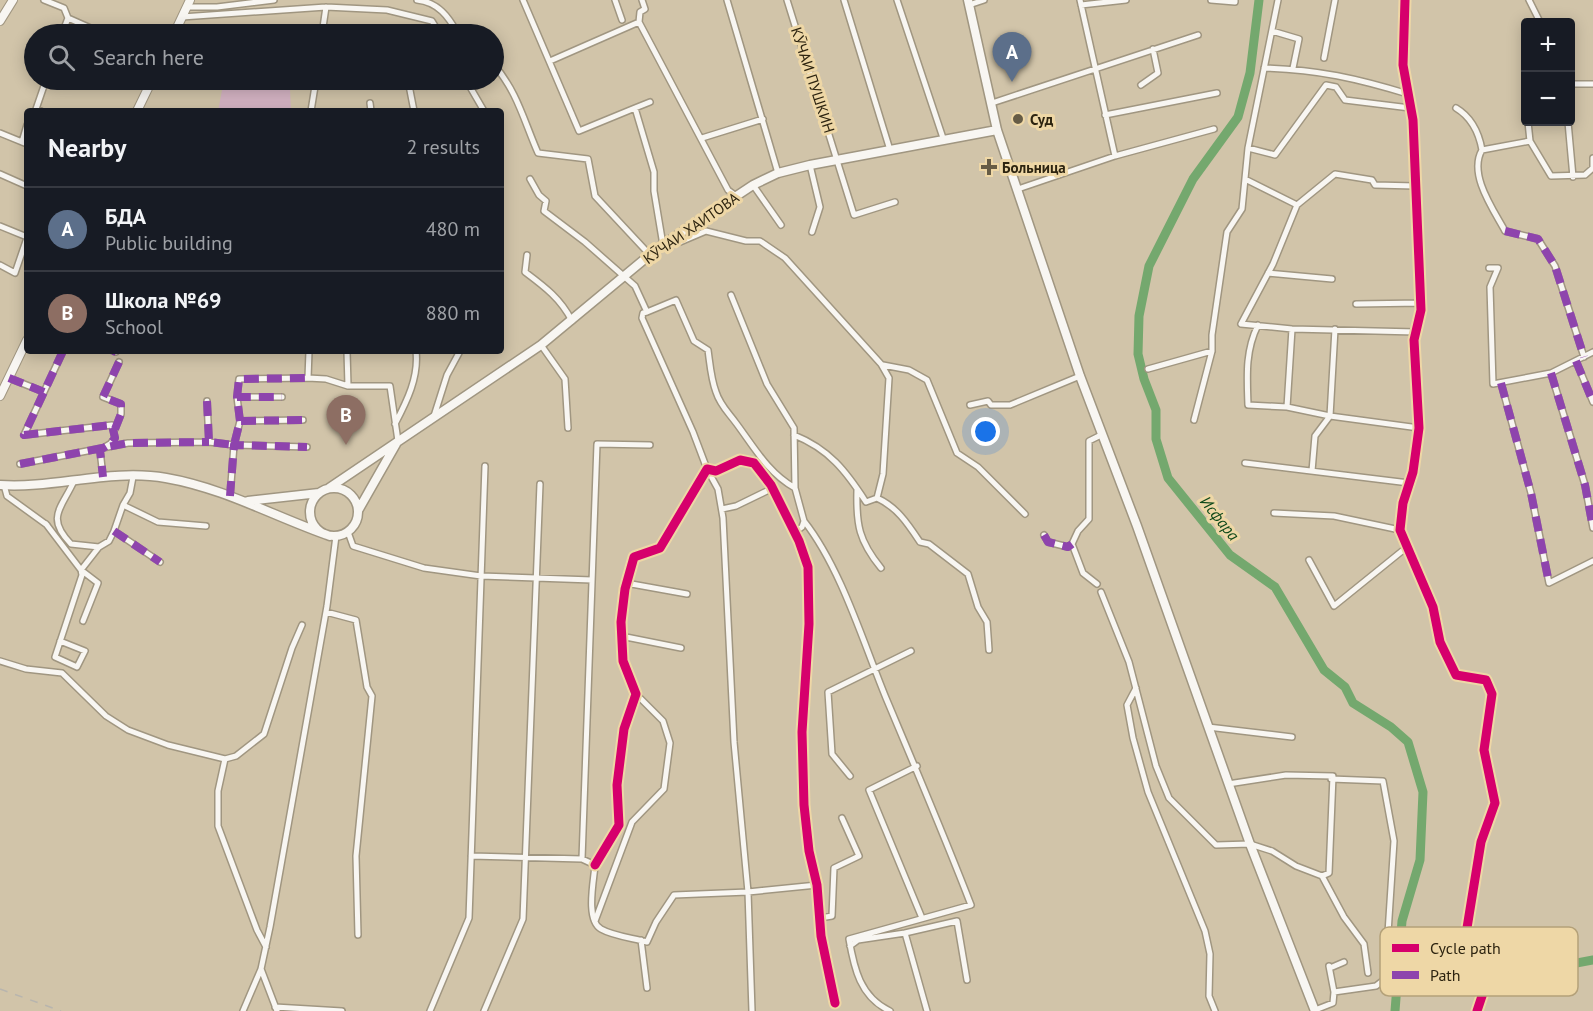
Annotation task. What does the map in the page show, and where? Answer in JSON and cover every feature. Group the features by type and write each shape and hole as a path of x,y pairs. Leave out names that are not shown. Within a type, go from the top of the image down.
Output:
{"main road":[{"path":"0,21 13,0"},
{"path":"179,24 189,2"},
{"path":"968,3 997,130 1080,376 1137,526 1250,844 1315,1011"},
{"path":"138,108 147,90"},
{"name":"КӮЧАИ ХАИТОВА","path":"329,488 542,345 663,245 753,185 778,173 810,165 997,130"},
{"path":"0,396 24,346"},
{"path":"1,483 103,477 164,477 248,501 265,512 333,536 348,532 357,522 359,509 398,441"},
{"path":"248,501 319,493 329,488 345,490 357,501 359,509"},
{"path":"319,493 311,506 312,522 316,528 333,536"}],"street":[{"path":"44,0 64,8 68,18 66,24"},
{"path":"189,2 217,7 274,0"},
{"path":"417,0 426,1 450,17 453,24"},
{"path":"523,0 579,131 651,102"},
{"path":"615,0 622,20"},
{"path":"642,0 645,9 640,12 639,22 728,190 736,196"},
{"path":"727,0 778,173"},
{"name":"КӮЧАИ ПУШКИН","path":"787,0 839,160 854,215 895,202"},
{"path":"844,0 890,150"},
{"path":"897,0 944,141"},
{"path":"968,3 984,0"},
{"path":"1115,156 1104,115 1081,2 1126,0"},
{"path":"1211,0 1235,2 1235,0"},
{"path":"1194,420 1212,351 1212,335 1227,232 1242,209 1248,148 1278,0"},
{"path":"1324,58 1335,0"},
{"path":"1405,0 1404,65 1413,120 1421,303 1414,340 1419,428 1403,503 1400,530 1433,607 1440,642 1456,675 1486,680 1492,694 1484,750 1495,803 1480,842 1467,927"},
{"path":"1530,0 1538,18"},
{"path":"323,24 326,7"},
{"path":"182,17 326,7 387,10 432,21 434,24"},
{"path":"68,18 82,24"},
{"path":"550,61 639,22"},
{"path":"1272,31 1299,39 1293,69"},
{"path":"992,103 1094,67 1198,35"},
{"path":"1141,85 1158,73 1153,49"},
{"path":"1264,68 1293,69 1354,77 1408,94"},
{"path":"504,77 523,111 538,153 588,159 595,196 650,255"},
{"path":"1575,84 1593,84"},
{"path":"1248,148 1275,155 1326,85 1336,87 1345,100 1410,108"},
{"path":"37,108 43,90"},
{"path":"311,108 314,90"},
{"path":"410,90 413,108"},
{"path":"472,90 482,108"},
{"path":"1104,115 1217,93"},
{"path":"370,103 371,108"},
{"path":"635,108 654,172 654,191 663,245 680,242 706,231 746,240 760,240 785,258 881,364 889,378 883,474 877,498"},
{"path":"1456,108 1466,114 1480,139 1482,150 1477,167 1505,231 1538,239 1555,266 1584,357"},
{"path":"702,138 763,119"},
{"path":"1528,126 1530,141 1551,176 1585,175 1593,168 1593,158"},
{"path":"1568,126 1573,177"},
{"path":"1018,189 1115,156 1214,129"},
{"path":"0,133 24,143"},
{"path":"1482,150 1530,141"},
{"path":"810,165 820,207 812,232"},
{"path":"0,174 24,185"},
{"path":"1415,186 1375,186 1372,180 1335,174 1297,205 1268,273 1242,324 1292,329 1416,332"},
{"path":"530,179 539,195 546,201 544,211 635,286 647,312"},
{"path":"1245,179 1297,205"},
{"path":"753,185 781,225"},
{"path":"0,226 24,237"},
{"path":"0,265 15,273 24,247"},
{"path":"527,255 525,272 552,292 565,307 572,321"},
{"path":"1489,268 1498,268 1490,287 1493,384 1551,373 1593,352"},
{"path":"1268,273 1332,279"},
{"path":"731,295 767,384 794,428 795,488 804,521 820,543 875,669 917,766 971,904 849,939 855,972 867,995 890,1011"},
{"path":"752,1011 748,892 734,742 722,509 718,489 707,469 642,318 643,313 676,300 694,341 708,350 715,391 724,410 773,472 795,488"},
{"path":"1356,304 1421,303"},
{"path":"1258,325 1251,340 1247,365 1248,405 1287,407 1330,416 1419,428"},
{"path":"1287,407 1292,329"},
{"path":"1312,471 1315,436 1330,416 1335,329"},
{"path":"542,345 565,379 568,428"},
{"path":"1148,369 1212,351"},
{"path":"62,354 24,435 112,425 115,429"},
{"path":"308,378 309,354"},
{"path":"347,354 348,386"},
{"path":"394,425 406,403 418,366 416,354"},
{"path":"434,416 447,375 458,354"},
{"path":"1576,361 1593,402"},
{"path":"100,450 115,438 115,429 121,414 121,404 103,397 119,362"},
{"path":"881,364 909,370 927,380 957,453 978,466 1025,514"},
{"path":"1551,373 1585,485 1593,528"},
{"path":"970,405 988,401 992,405 1010,405 1080,376"},
{"path":"9,378 44,392"},
{"path":"230,496 234,445 240,421 237,397 239,379 308,378 326,379 348,386 390,386 398,441"},
{"path":"1501,383 1531,493 1549,583 1593,561"},
{"path":"237,397 282,397"},
{"path":"207,401 209,442"},
{"path":"240,421 303,420"},
{"path":"794,435 810,441 832,456 866,502 877,498 886,502 906,520 920,542 930,544 968,574 978,607 987,622 989,650"},
{"path":"1044,535 1048,542 1068,547 1089,519 1089,441 1101,435"},
{"path":"20,464 128,443 209,442 307,447"},
{"path":"582,859 597,444 650,445"},
{"path":"100,450 103,477"},
{"path":"707,469 716,471 740,460 754,463 773,488 795,532 808,567 809,624 802,732 804,805 809,851 817,885 820,918 835,1003"},
{"path":"1245,463 1409,483"},
{"path":"430,1011 469,918 485,466"},
{"path":"594,922 632,822 664,789 670,743 663,720 636,694 624,661 621,636 626,583 634,557 660,548 707,469"},
{"path":"60,641 85,651 77,667 55,657 81,570 99,547 109,540 130,494 133,477"},
{"path":"59,532 57,516 60,503 68,493 74,479"},
{"path":"1,483 7,496 59,532 71,544 99,547"},
{"path":"484,1011 524,919 540,484"},
{"path":"722,509 736,506 773,488"},
{"path":"857,488 857,515 864,547 881,568"},
{"path":"123,505 158,522 206,526"},
{"path":"1274,513 1334,516 1400,530"},
{"path":"795,532 802,527 804,521"},
{"path":"46,524 81,570 98,583 83,621"},
{"path":"114,531 160,562"},
{"path":"348,532 353,546 424,568 482,576 592,580"},
{"path":"243,1011 261,969 266,947 326,612 333,536"},
{"path":"1072,544 1083,573 1097,584"},
{"path":"1309,560 1334,606 1407,547"},
{"path":"626,583 687,594"},
{"path":"1101,592 1129,662 1156,766 1169,798 1216,845 1250,844 1272,851 1296,866 1322,876 1344,917 1364,944 1368,973"},
{"path":"326,612 356,620 367,687 372,696 356,856 358,934"},
{"path":"0,661 26,669 62,673 106,716 128,730 168,745 225,759 236,756 264,734 292,648 302,625"},
{"path":"621,636 681,648"},
{"path":"850,776 832,754 828,692 911,651"},
{"path":"1136,688 1127,705 1133,738 1148,792 1205,930 1210,954 1209,996 1215,1011"},
{"path":"636,694 624,729 617,785 619,825 595,865 591,907 594,922 599,929 647,942 656,922 674,895 748,892 817,885"},
{"path":"1208,727 1292,737"},
{"path":"225,759 218,791 218,826 256,930 266,947"},
{"path":"917,766 869,790 922,918"},
{"path":"1228,784 1286,775 1333,776 1331,780 1329,873 1322,876"},
{"path":"1331,780 1383,781 1394,841 1388,927"},
{"path":"820,918 832,916 834,868 859,856 842,818"},
{"path":"471,856 582,859 595,865"},
{"path":"850,946 858,940 905,933 957,921 967,981"},
{"path":"905,933 927,1011"},
{"path":"641,940 647,988"},
{"path":"1315,1011 1333,1003 1334,992 1329,967 1344,962"},
{"path":"261,969 276,1009 342,1011"},
{"path":"1334,992 1376,986 1380,983"},
{"path":"1477,1011 1482,996"}],"shaded area":[{"path":"222,90 290,90 291,108 219,108"}],"waterway":[{"name":"Исфара","path":"1259,0 1250,73 1238,117 1193,179 1149,266 1139,316 1138,354 1144,379 1156,410 1156,439 1168,478 1230,555 1275,587 1324,670 1345,687 1353,703 1391,727 1408,742 1423,792 1420,860 1402,927"},
{"path":"1578,963 1593,960"},
{"name":"Исфара","path":"1395,1011 1396,996"}],"railway":[{"path":"0,989 61,1011"}],"marked path":[{"path":"1505,231 1538,239 1555,266 1584,357"},
{"path":"62,354 24,435 112,425 115,438 100,450 103,477"},
{"path":"1576,361 1593,402"},
{"path":"115,429 121,414 121,404 103,397 119,362"},
{"path":"1551,373 1585,485 1593,528"},
{"path":"9,378 44,392"},
{"path":"237,397 239,379 308,378"},
{"path":"1501,383 1531,493 1549,583"},
{"path":"240,421 237,397 282,397"},
{"path":"207,401 209,442 234,445 240,421 303,420"},
{"path":"20,464 128,443 209,442"},
{"path":"230,496 234,445 307,447"},
{"path":"114,531 160,562"},
{"path":"1044,535 1048,542 1068,547 1072,544"}],"cycle path":[{"path":"1405,0 1403,65 1413,120 1421,310 1414,340 1419,428 1413,472 1403,503 1400,530 1433,607 1440,642 1456,675 1486,680 1492,694 1484,750 1495,803 1481,842 1467,927"},
{"path":"595,865 619,825 617,785 624,729 636,694 623,661 621,622 625,589 634,557 660,548 707,469 716,471 740,460 754,463 771,485 799,541 808,567 809,624 802,732 804,805 809,851 817,885 821,936 835,1003"},
{"path":"1477,1011 1482,996"}],"place":[{"name":"БДА","path":"1012,82"},
{"name":"Суд","path":"1018,119"},
{"name":"Больница","path":"989,167"},
{"name":"Школа №69","path":"346,445"}]}
